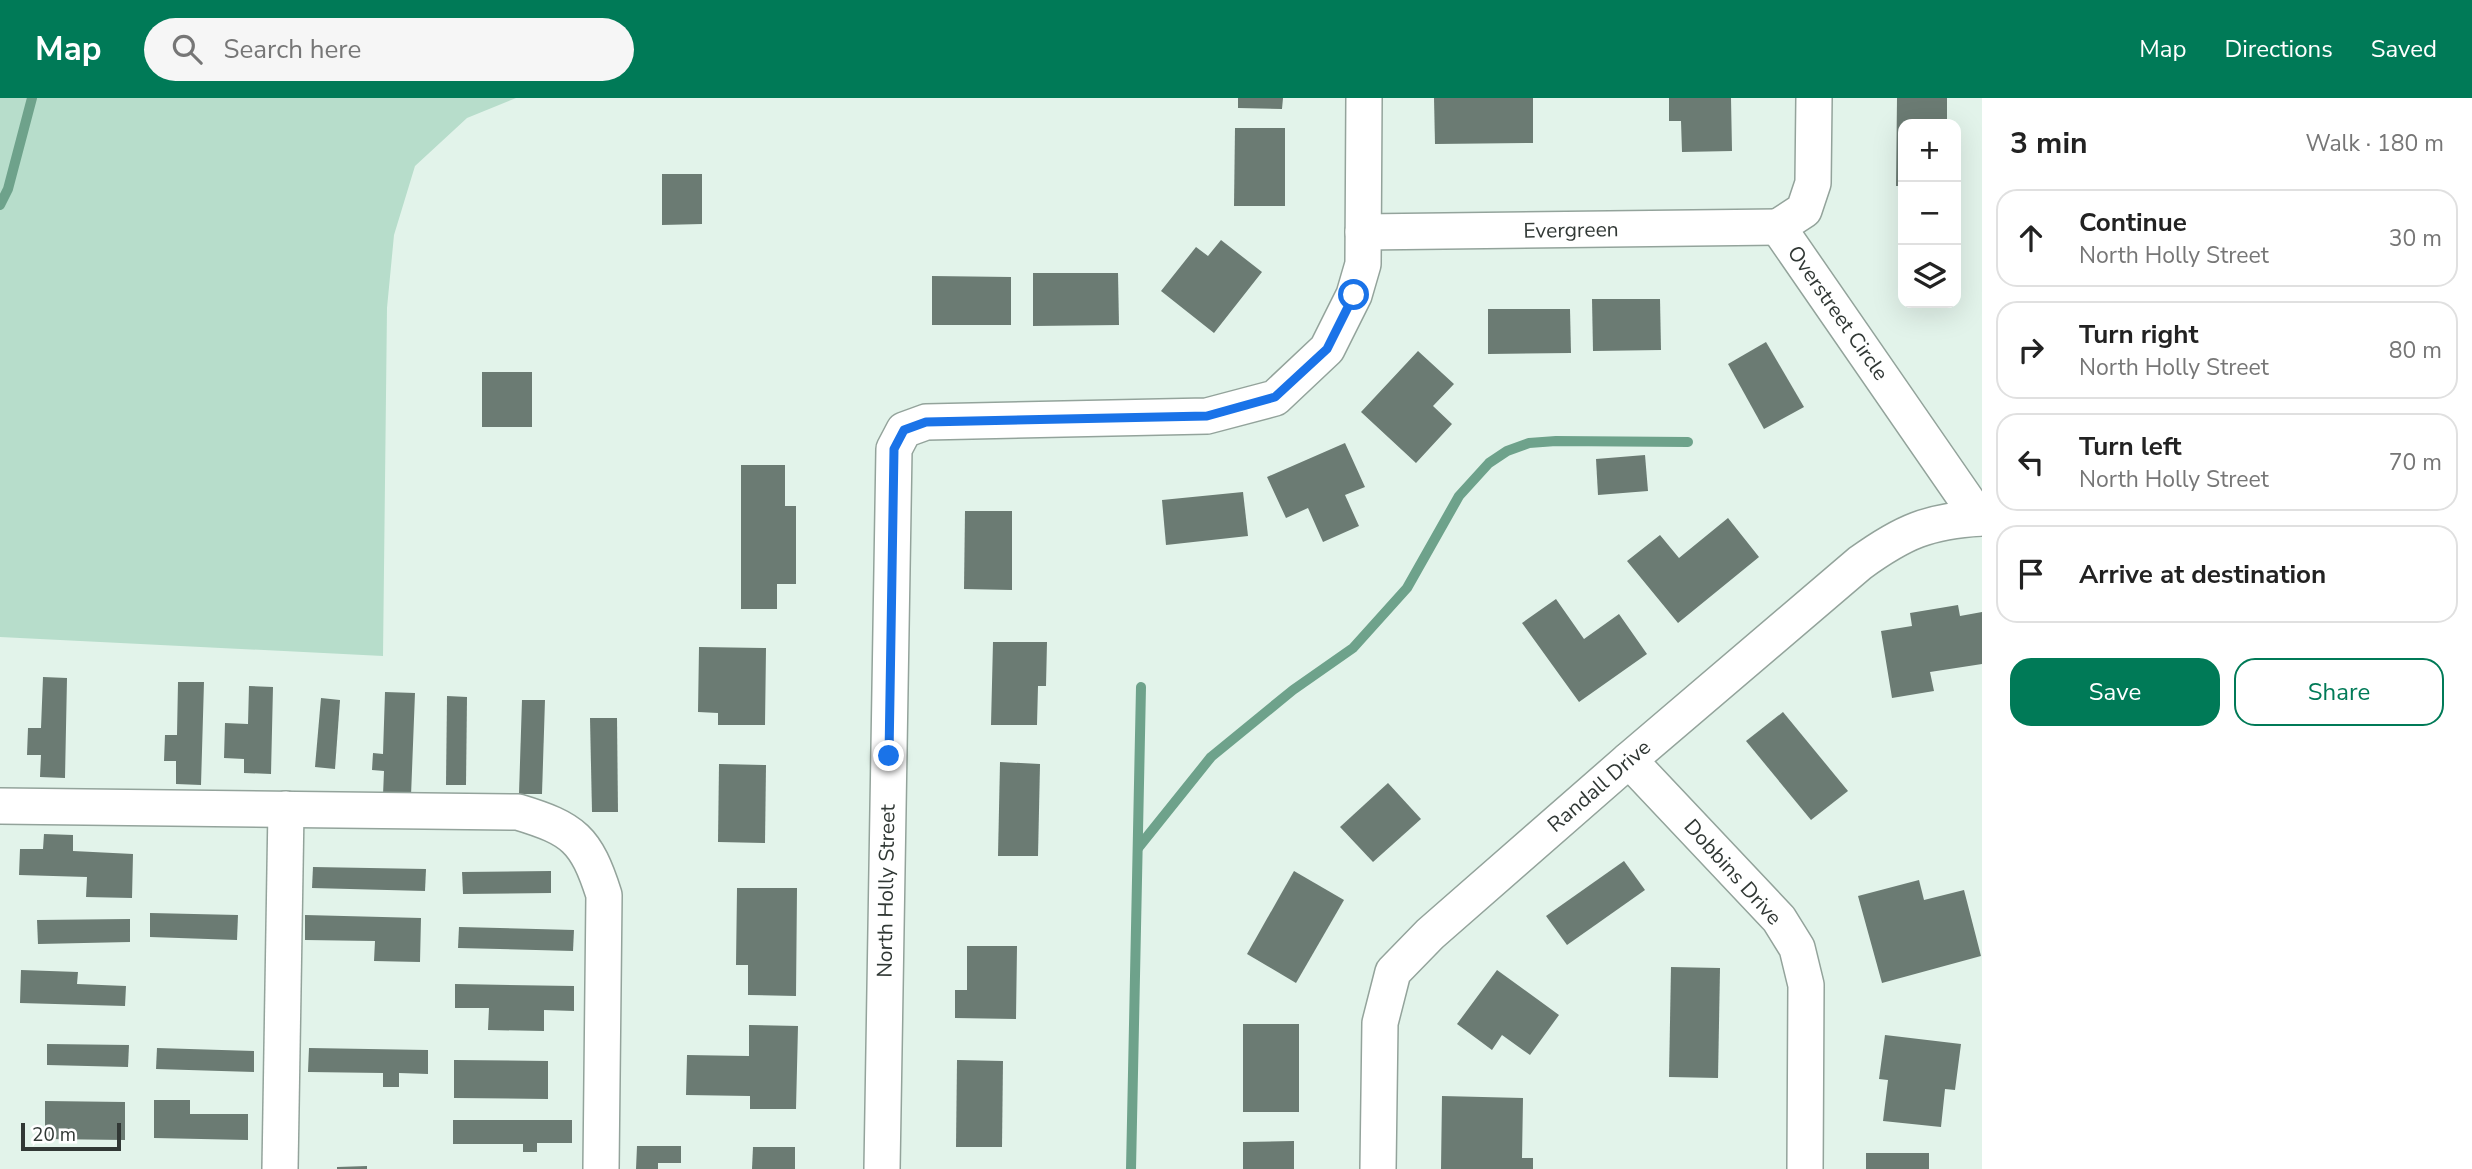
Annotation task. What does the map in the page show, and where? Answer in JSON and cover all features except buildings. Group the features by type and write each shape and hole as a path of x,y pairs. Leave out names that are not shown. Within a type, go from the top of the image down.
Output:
{"street":[{"path":"1363,232 1364,98"},
{"name":"Overstreet Circle","path":"1814,98 1813,183 1804,210 1778,228 1980,518"},
{"name":"Evergreen","path":"1363,232 1778,228"},
{"name":"North Holly Street","path":"881,1169 894,449 904,430 926,422 1207,416 1275,397 1327,349 1354,295 1363,264 1363,232"},
{"name":"Randall Drive","path":"1378,1169 1380,1023 1393,972 1430,934 1860,563 1893,539 1921,527 1980,518"},
{"name":"Dobbins Drive","path":"1629,760 1779,919 1797,948 1806,985 1805,1169"},
{"path":"0,806 518,812 551,822 577,838 594,865 604,895 601,1169"},
{"path":"280,1169 286,809"}],"green space":[{"path":"0,98 516,98 467,118 415,166 394,235 387,308 383,656 0,637"}],"waterway":[{"path":"0,205 8,189 32,98"},
{"path":"1138,848 1211,757 1293,690 1353,648 1407,588 1459,496 1489,463 1507,451 1529,443 1688,442"},
{"path":"1131,1169 1141,687"}],"route":[{"path":"889,756 894,449 904,430 926,422 1207,416 1275,397 1327,349 1354,295"}]}
